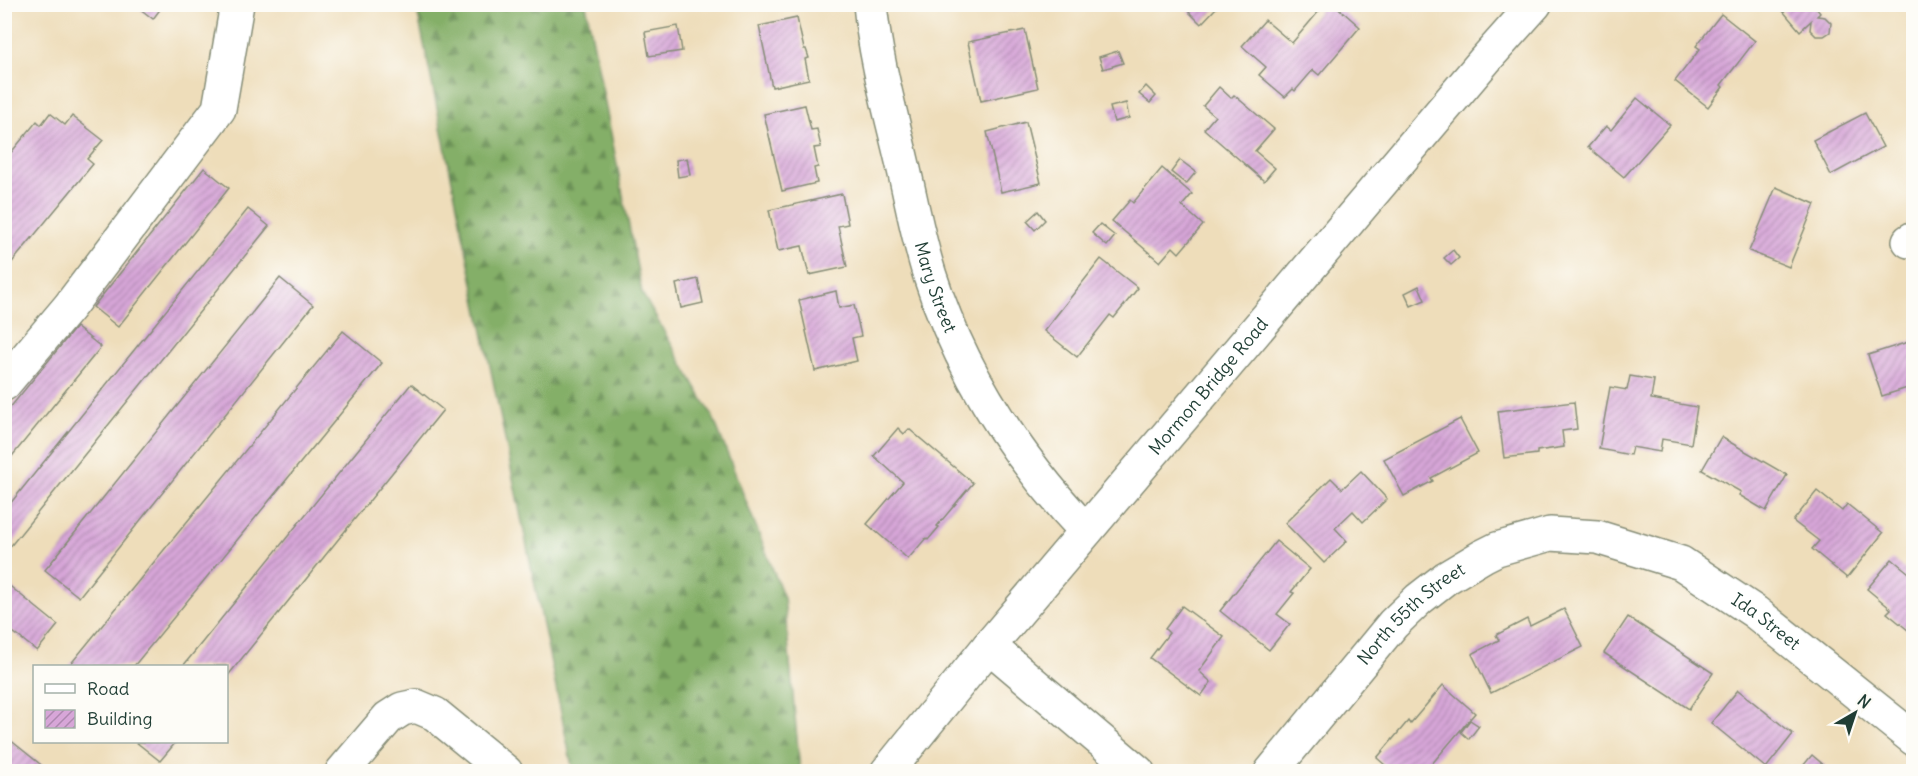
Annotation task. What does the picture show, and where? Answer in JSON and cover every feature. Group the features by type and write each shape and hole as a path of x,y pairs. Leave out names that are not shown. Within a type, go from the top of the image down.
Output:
{"street":[{"path":"4,384 69,307 219,109 237,4"},
{"name":"Mary Street","path":"870,4 883,84 927,264 954,340 986,399 1025,461 1086,531"},
{"name":"Mormon Bridge Road","path":"887,771 1086,531 1535,4"},
{"name":"North 55th Street","path":"1271,771 1393,624 1419,599 1446,578 1497,549 1550,534 1597,537"},
{"name":"Ida Street","path":"1597,537 1681,563 1755,612 1914,739"},
{"path":"989,646 1138,771"},
{"path":"342,771 388,718 402,708 416,706 435,714 506,771"}],"green space":[{"path":"416,5 586,5 642,293 713,417 784,598 800,771 573,771"}],"building":[{"path":"134,4 164,4 153,19"},
{"path":"956,4 1017,4 1016,11 956,10"},
{"path":"1193,4 1212,4 1216,8 1201,24 1187,10"},
{"path":"1325,4 1334,4 1360,27 1319,75 1313,70 1295,91 1293,89 1285,97 1259,75 1266,67 1242,46 1265,20 1292,43"},
{"path":"1777,4 1813,4 1820,13 1817,16 1825,17 1831,23 1830,32 1824,36 1816,36 1810,30 1811,21 1800,31"},
{"path":"1721,14 1755,41 1721,85 1723,87 1708,107 1675,81 1700,49 1696,46"},
{"path":"797,18 804,49 809,58 805,59 809,79 772,87 759,26"},
{"path":"678,26 682,51 649,56 645,32"},
{"path":"1025,30 1038,88 981,101 968,42"},
{"path":"1118,51 1123,63 1103,69 1099,57"},
{"path":"1146,86 1156,96 1150,103 1139,94"},
{"path":"1219,87 1231,98 1234,95 1274,129 1255,151 1275,168 1264,181 1204,129 1215,116 1203,106"},
{"path":"1637,98 1670,125 1624,177 1588,147 1606,126 1611,130"},
{"path":"1126,103 1129,118 1114,122 1110,107"},
{"path":"805,105 811,130 817,129 821,147 814,148 818,167 814,168 817,183 782,191 764,114"},
{"path":"50,113 65,125 72,116 103,140 87,159 93,164 4,272 4,161 37,121 41,125"},
{"path":"1865,113 1883,147 1831,175 1813,140"},
{"path":"1026,122 1041,183 1001,192 987,132"},
{"path":"687,158 690,175 678,177 676,160"},
{"path":"1180,160 1196,172 1186,184 1171,172"},
{"path":"204,168 229,188 118,327 93,307"},
{"path":"1162,168 1192,194 1182,206 1203,225 1179,253 1173,247 1160,262 1112,221 1130,200 1133,203"},
{"path":"1776,187 1815,204 1789,267 1749,251"},
{"path":"842,194 848,224 838,226 847,267 809,275 802,246 778,251 769,210"},
{"path":"248,209 269,226 5,553 5,510"},
{"path":"1038,211 1045,220 1035,230 1027,221"},
{"path":"1100,224 1115,236 1107,246 1092,233"},
{"path":"1453,250 1459,258 1451,265 1444,258"},
{"path":"1101,259 1138,288 1114,318 1110,315 1077,357 1044,331"},
{"path":"280,278 313,305 79,597 45,570"},
{"path":"698,279 703,303 681,308 676,284"},
{"path":"1419,286 1425,300 1411,306 1405,293"},
{"path":"836,291 839,308 854,305 861,336 852,338 857,361 815,371 799,300"},
{"path":"76,327 101,347 4,466 4,415"},
{"path":"343,331 382,363 135,665 70,665"},
{"path":"1914,340 1914,386 1882,396 1868,355"},
{"path":"1630,376 1654,380 1651,399 1697,407 1691,444 1662,439 1660,452 1632,447 1630,455 1599,449 1610,387 1627,390"},
{"path":"411,384 443,410 228,676 228,665 184,665"},
{"path":"1574,402 1577,429 1562,431 1564,447 1537,451 1537,454 1504,458 1498,411"},
{"path":"1460,419 1478,453 1431,478 1433,481 1404,496 1384,459"},
{"path":"898,428 904,434 909,429 973,483 928,540 926,538 908,559 867,524 903,482 874,456"},
{"path":"1721,437 1787,475 1766,511 1739,495 1741,492 1702,470"},
{"path":"1361,471 1387,499 1363,522 1353,511 1335,528 1347,541 1324,563 1285,523 1331,478 1342,489"},
{"path":"1817,491 1842,511 1847,504 1883,533 1847,578 1812,549 1819,541 1793,521"},
{"path":"1276,541 1310,569 1277,614 1290,624 1269,650 1220,611"},
{"path":"1892,559 1914,577 1914,635 1887,613 1891,609 1867,589"},
{"path":"6,583 58,625 37,651 4,625"},
{"path":"1182,606 1224,637 1199,671 1211,682 1201,696 1150,658 1169,633 1165,629"},
{"path":"1564,609 1583,647 1491,693 1472,654 1499,640 1496,635 1527,619 1530,626"},
{"path":"1628,617 1713,673 1689,709 1604,653"},
{"path":"1443,685 1475,713 1425,772 1393,772 1377,758 1408,721 1410,724"},
{"path":"1738,690 1793,734 1766,768 1711,723"},
{"path":"1470,720 1479,726 1469,739 1461,732"},
{"path":"4,735 50,772 4,772"},
{"path":"137,743 175,743 160,761"},
{"path":"1812,755 1832,772 1798,772"}]}
